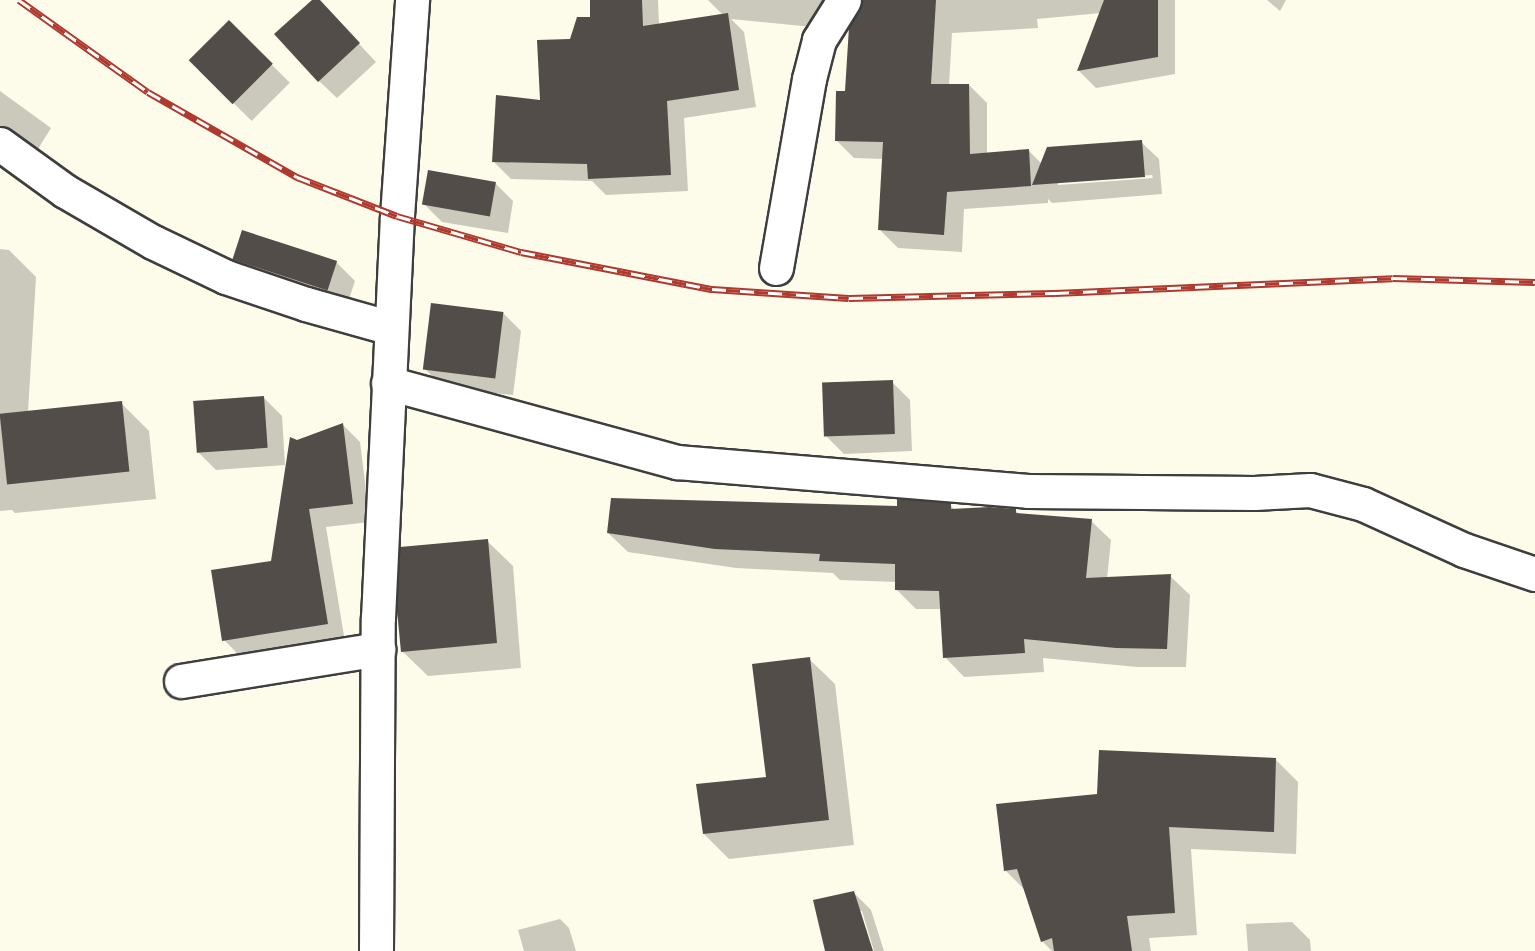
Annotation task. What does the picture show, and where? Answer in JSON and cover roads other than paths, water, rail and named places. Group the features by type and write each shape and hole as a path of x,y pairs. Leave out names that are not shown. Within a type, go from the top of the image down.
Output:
{"street":[{"path":"376,951 378,649 388,383 412,0"},
{"path":"776,267 809,78 819,40 844,0"},
{"path":"0,144 65,191 153,242 226,277 306,304 391,328"},
{"path":"388,383 677,462 1028,491 1254,493 1310,490 1363,504 1464,550 1535,573"},
{"path":"181,681 378,649"}],"railway":[{"path":"19,0 148,92 297,177 397,216 521,252 712,289 849,298 1055,293 1393,278 1535,282"}]}
